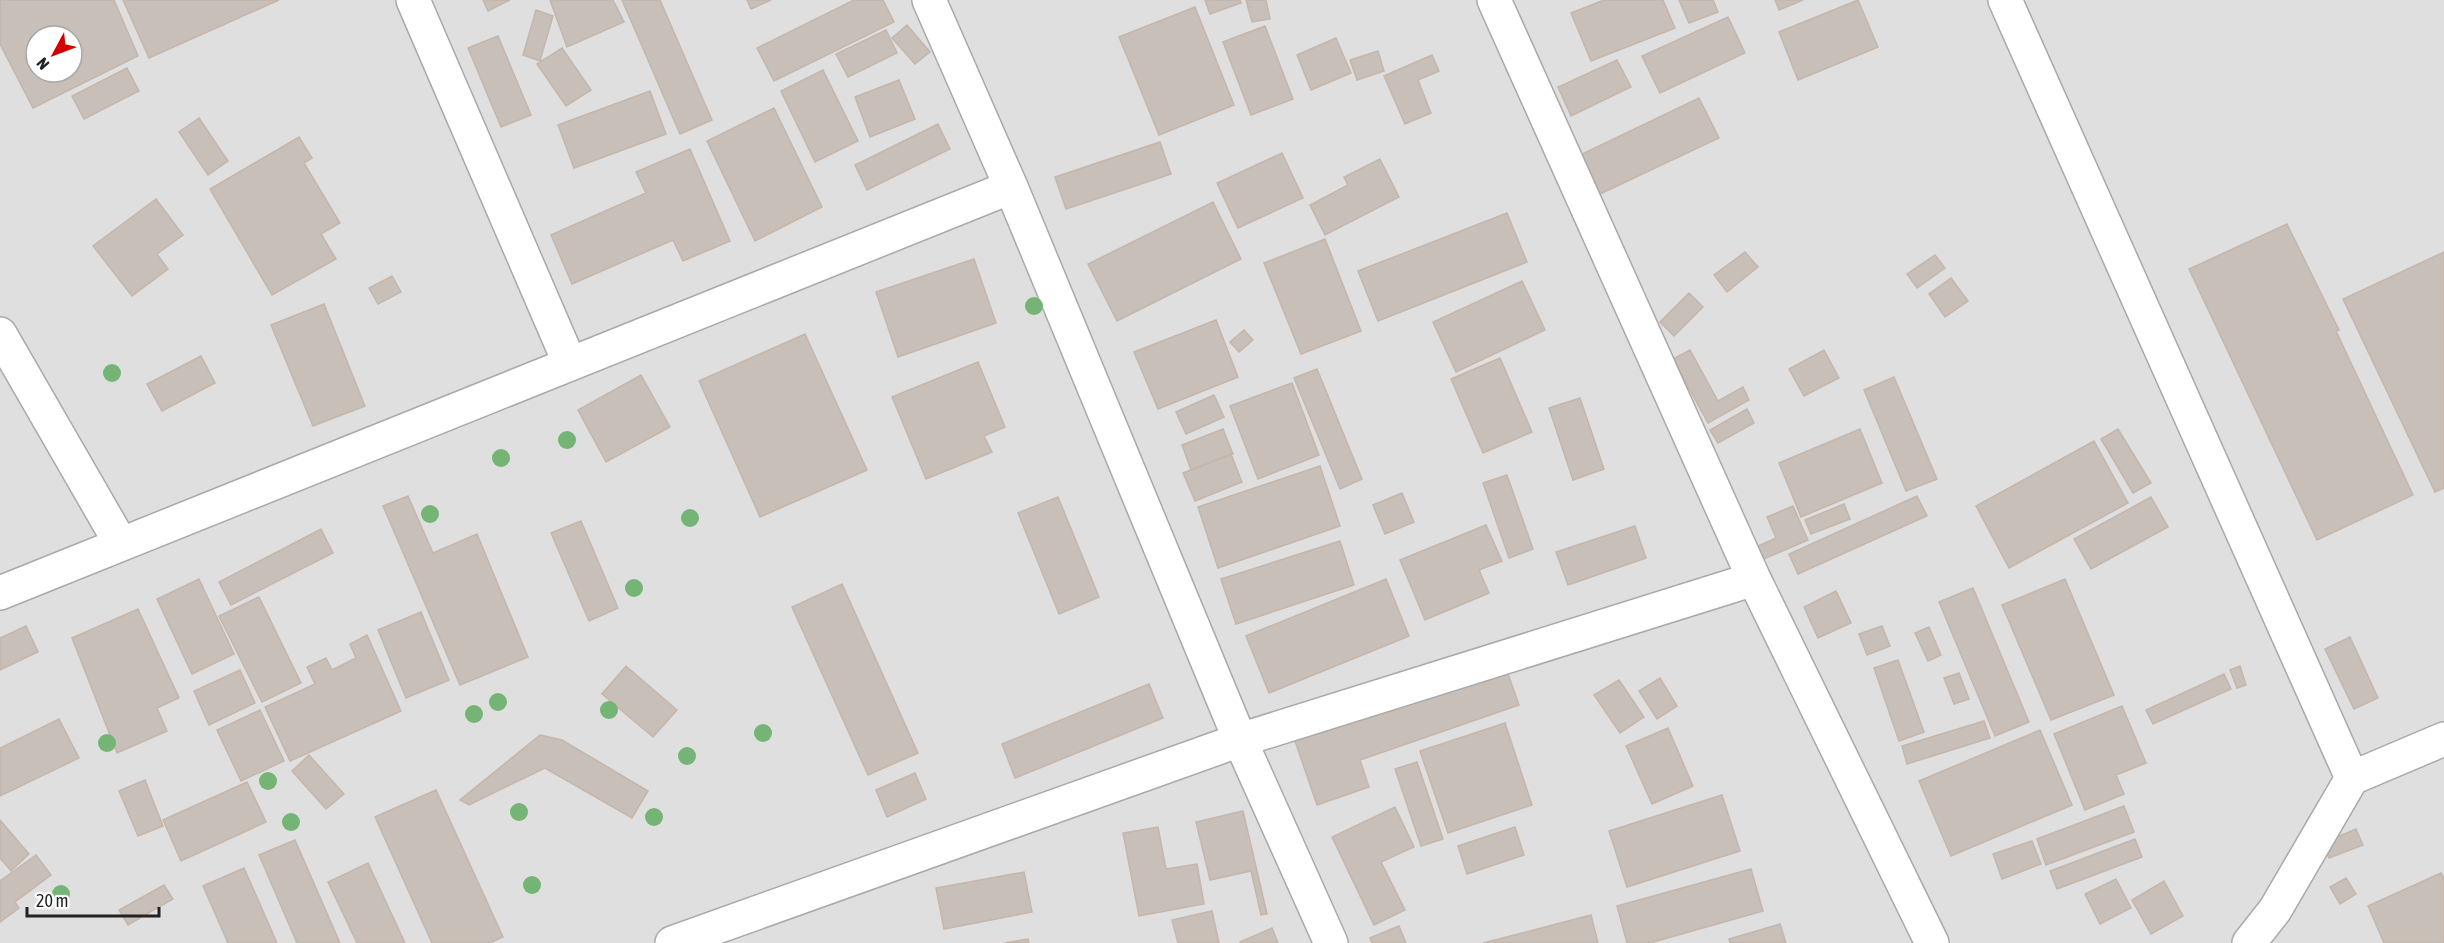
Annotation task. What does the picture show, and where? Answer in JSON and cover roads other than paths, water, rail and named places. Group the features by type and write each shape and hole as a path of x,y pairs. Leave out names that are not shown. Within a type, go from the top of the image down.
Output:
{"street":[{"path":"413,0 570,364"},
{"path":"929,0 1011,187 1240,740 1331,943"},
{"path":"1494,0 1754,579 1932,943"},
{"path":"2005,0 2352,778"},
{"path":"0,593 1011,187"},
{"path":"0,334 121,544"},
{"path":"672,943 1240,740 1754,579"},
{"path":"2249,943 2275,910 2352,778 2444,739"}]}
